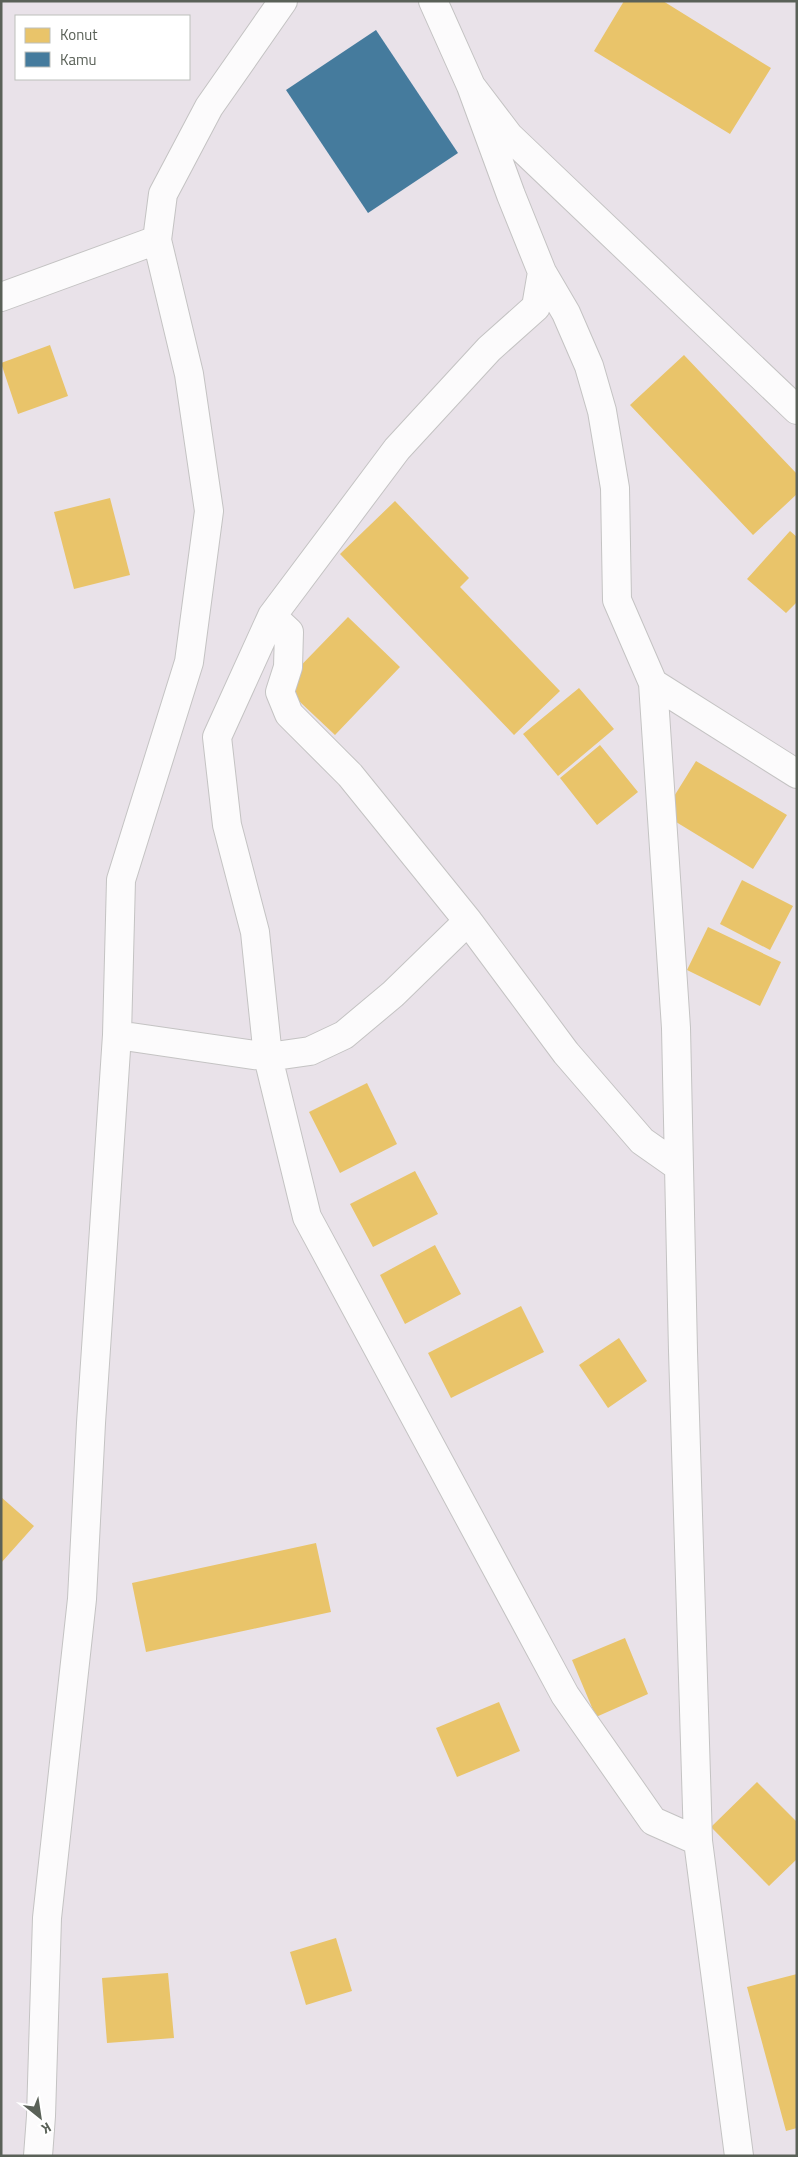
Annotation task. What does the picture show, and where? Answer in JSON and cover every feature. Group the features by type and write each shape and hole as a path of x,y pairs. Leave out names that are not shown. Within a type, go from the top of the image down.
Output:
{"street":[{"path":"38,2156 47,1918 82,1599 90,1423 117,1035 121,880 189,662 209,511 189,374 157,240 164,194 209,107 284,1"},
{"path":"433,1 471,86 511,195 542,272 566,313 589,366 602,411 615,488 617,600 653,683 676,1028 682,1351 698,1841 739,2156"},
{"path":"471,86 509,136 797,410"},
{"path":"1,296 157,240"},
{"path":"542,272 536,307 489,349 398,449 272,616 217,737 227,825 255,932 268,1057 307,1217 560,1686 653,1821 698,1841"},
{"path":"272,616 289,632 288,667 280,692 289,714 350,775 468,921 566,1053 642,1141 679,1167"},
{"path":"653,683 797,774"},
{"path":"117,1035 268,1057 310,1051 344,1035 394,994 468,921"}],"building: Konut":[{"path":"624,1 663,1 771,68 730,134 594,51"},
{"path":"50,345 68,396 18,414 1,363"},
{"path":"684,355 797,474 797,494 753,535 630,405"},
{"path":"110,498 130,575 74,589 54,512"},
{"path":"395,501 469,578 460,587 560,691 514,735 340,554"},
{"path":"790,531 797,537 797,602 786,613 747,579"},
{"path":"348,617 400,667 335,735 282,685"},
{"path":"579,688 614,729 558,776 523,734"},
{"path":"600,745 638,792 597,825 560,778"},
{"path":"696,761 787,815 753,869 663,814"},
{"path":"742,880 793,906 770,950 720,924"},
{"path":"708,927 781,962 760,1006 687,970"},
{"path":"367,1083 397,1144 340,1173 309,1112"},
{"path":"415,1171 438,1214 373,1247 350,1204"},
{"path":"435,1245 461,1294 405,1324 380,1275"},
{"path":"521,1306 544,1352 451,1398 428,1353"},
{"path":"619,1338 647,1381 608,1408 579,1365"},
{"path":"1,1497 34,1526 1,1563"},
{"path":"316,1543 331,1612 146,1652 132,1583"},
{"path":"625,1638 648,1694 596,1717 572,1660"},
{"path":"499,1702 520,1751 457,1777 436,1728"},
{"path":"757,1782 797,1822 797,1859 769,1886 711,1827"},
{"path":"336,1938 352,1991 306,2005 290,1952"},
{"path":"168,1973 174,2038 107,2043 102,1978"},
{"path":"797,1974 797,2128 786,2131 747,1987"}],"building: Kamu":[{"path":"376,30 458,153 368,213 286,90"}]}
